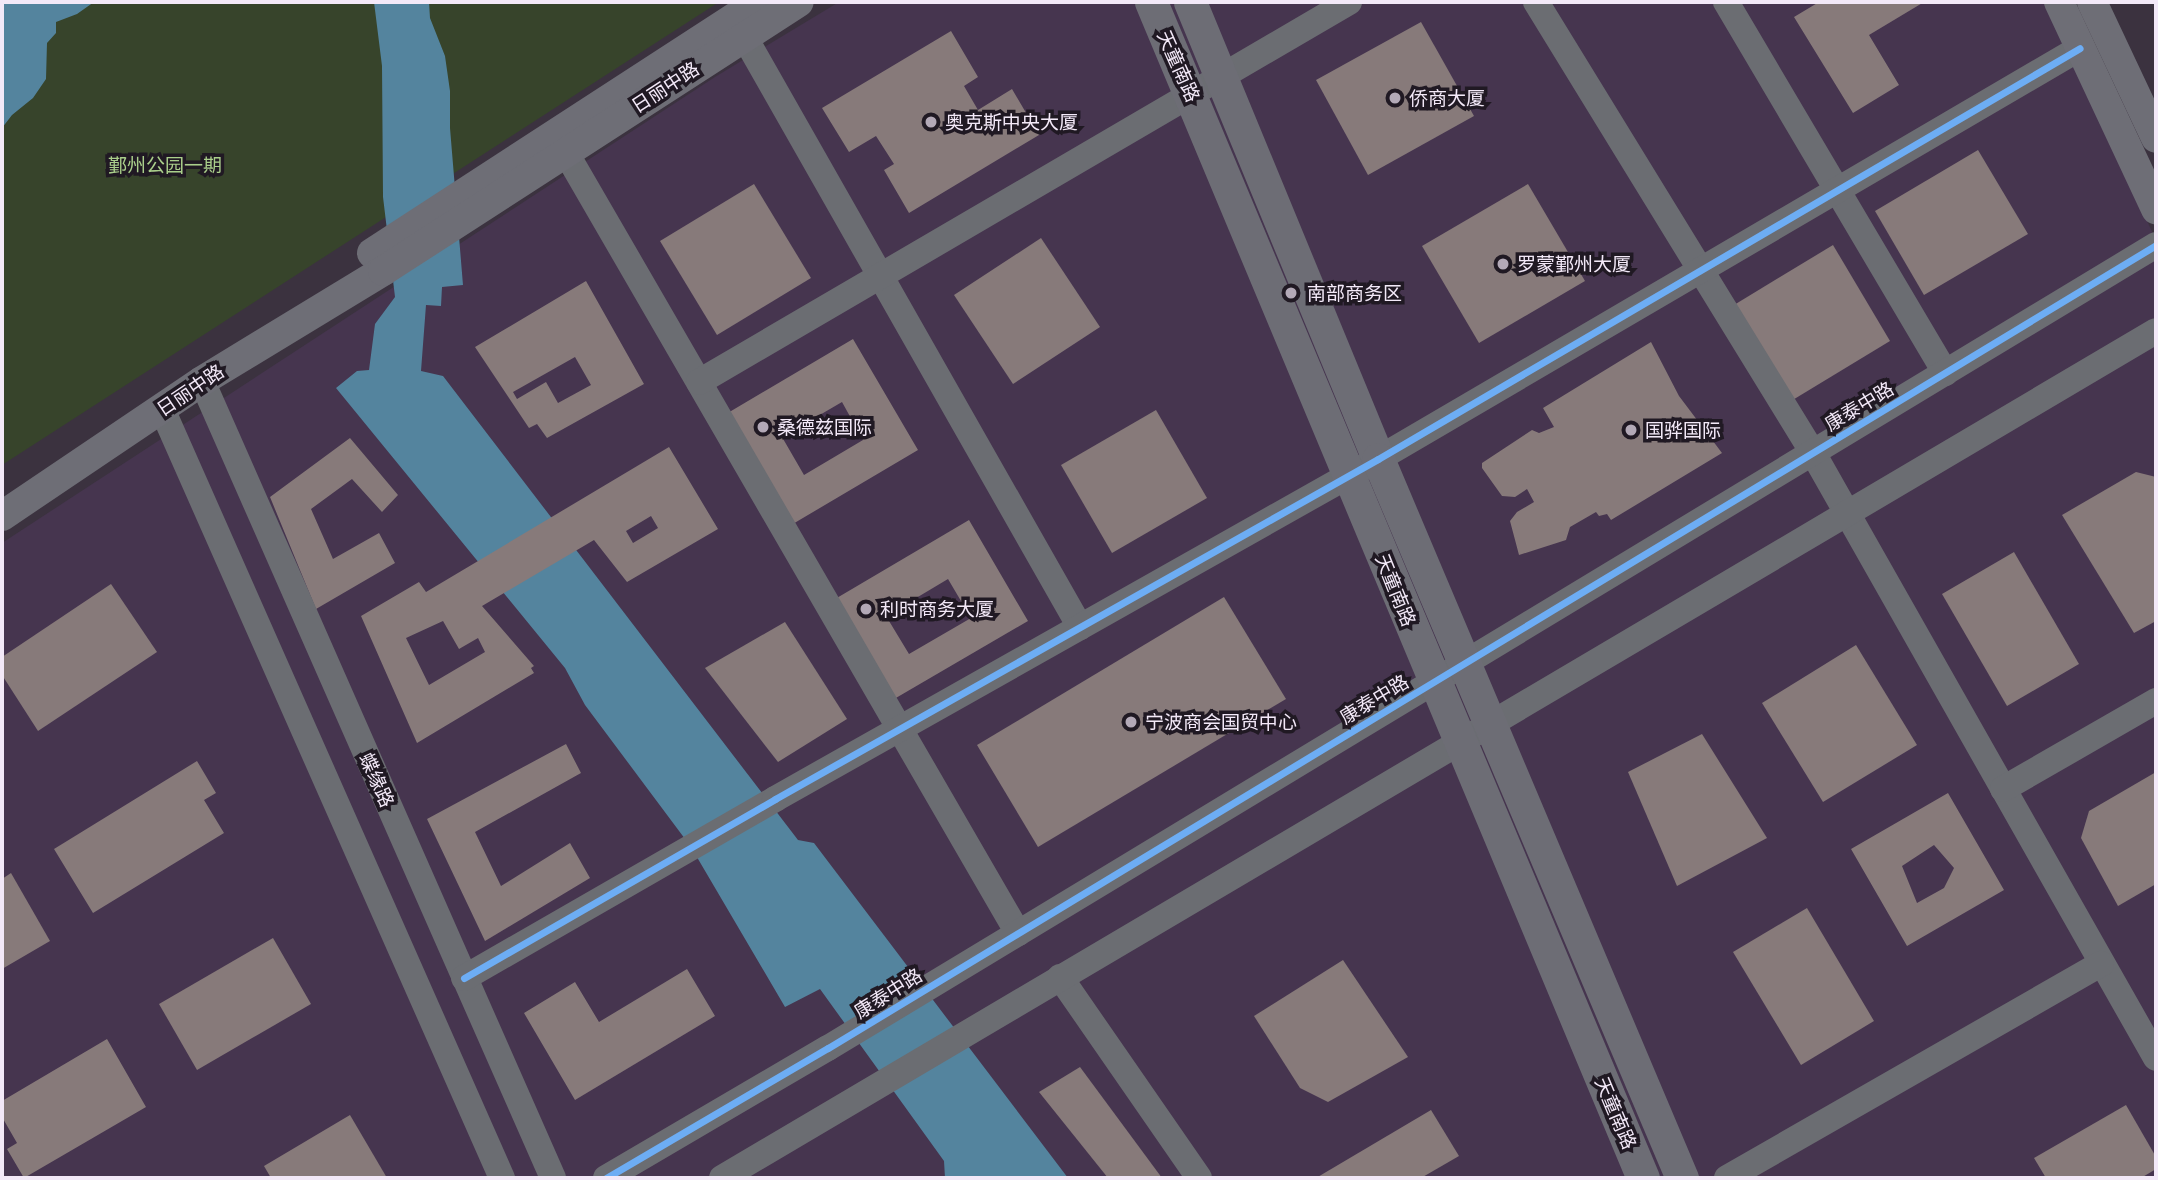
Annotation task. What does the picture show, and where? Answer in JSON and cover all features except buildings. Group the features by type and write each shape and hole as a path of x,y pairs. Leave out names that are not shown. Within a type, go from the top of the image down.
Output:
{"main road":[{"name":"日丽中路","path":"462,208 758,2"},
{"name":"日丽中路","path":"462,208 565,151 799,2"},
{"name":"天童南路","path":"1151,2 1192,93 1433,682 1643,1178"},
{"name":"天童南路","path":"1189,2 1222,76 1378,459 1682,1178"},
{"path":"2059,2 2156,209"},
{"path":"2092,2 2156,138"},
{"path":"158,400 462,208"},
{"name":"日丽中路","path":"2,493 158,400 202,381 376,263"},
{"name":"日丽中路","path":"2,516 158,400"}],"street":[{"path":"699,382 1349,2"},
{"path":"1536,2 1813,453 2156,1058"},
{"path":"1726,2 1835,191 1945,373"},
{"path":"744,36 1080,627"},
{"path":"464,978 1378,459 2080,48"},
{"path":"565,151 1018,933"},
{"name":"康泰中路","path":"607,1178 828,1048 2156,246"},
{"path":"722,1178 2156,331"},
{"name":"蝶缘路","path":"202,381 553,1178"},
{"path":"158,400 502,1178"},
{"path":"2003,789 2156,701"},
{"path":"1727,1178 2101,964"},
{"path":"1060,978 1199,1178"}],"shaded area":[{"name":"南部商务区","path":"839,2 2044,2 2156,240 2156,1178 2,1178 2,543 715,77"}],"green space":[{"name":"鄞州公园一期","path":"2,2 719,2 2,465"}],"water":[{"path":"2,2 94,2 77,14 56,22 56,33 47,43 46,79 33,98 12,115 2,128"},
{"path":"374,2 429,2 430,18 445,56 450,91 450,128 463,285 442,287 441,306 426,305 421,371 443,376 798,840 814,843 1068,1178 945,1178 944,1161 820,989 785,1007 691,847 585,705 565,668 336,388 357,371 369,370 375,324 395,297 383,197 382,66"}],"cycle path":[{"path":"464,978 1378,459 2080,48"},
{"path":"606,1178 828,1048 2156,245"}],"place":[{"name":"侨商大厦","path":"1395,98"},
{"name":"奥克斯中央大厦","path":"931,122"},
{"name":"罗蒙鄞州大厦","path":"1503,264"},
{"name":"南部商务区","path":"1291,293"},
{"name":"桑德兹国际","path":"763,427"},
{"name":"国骅国际","path":"1631,430"},
{"name":"利时商务大厦","path":"866,609"},
{"name":"宁波商会国贸中心","path":"1131,722"}]}
